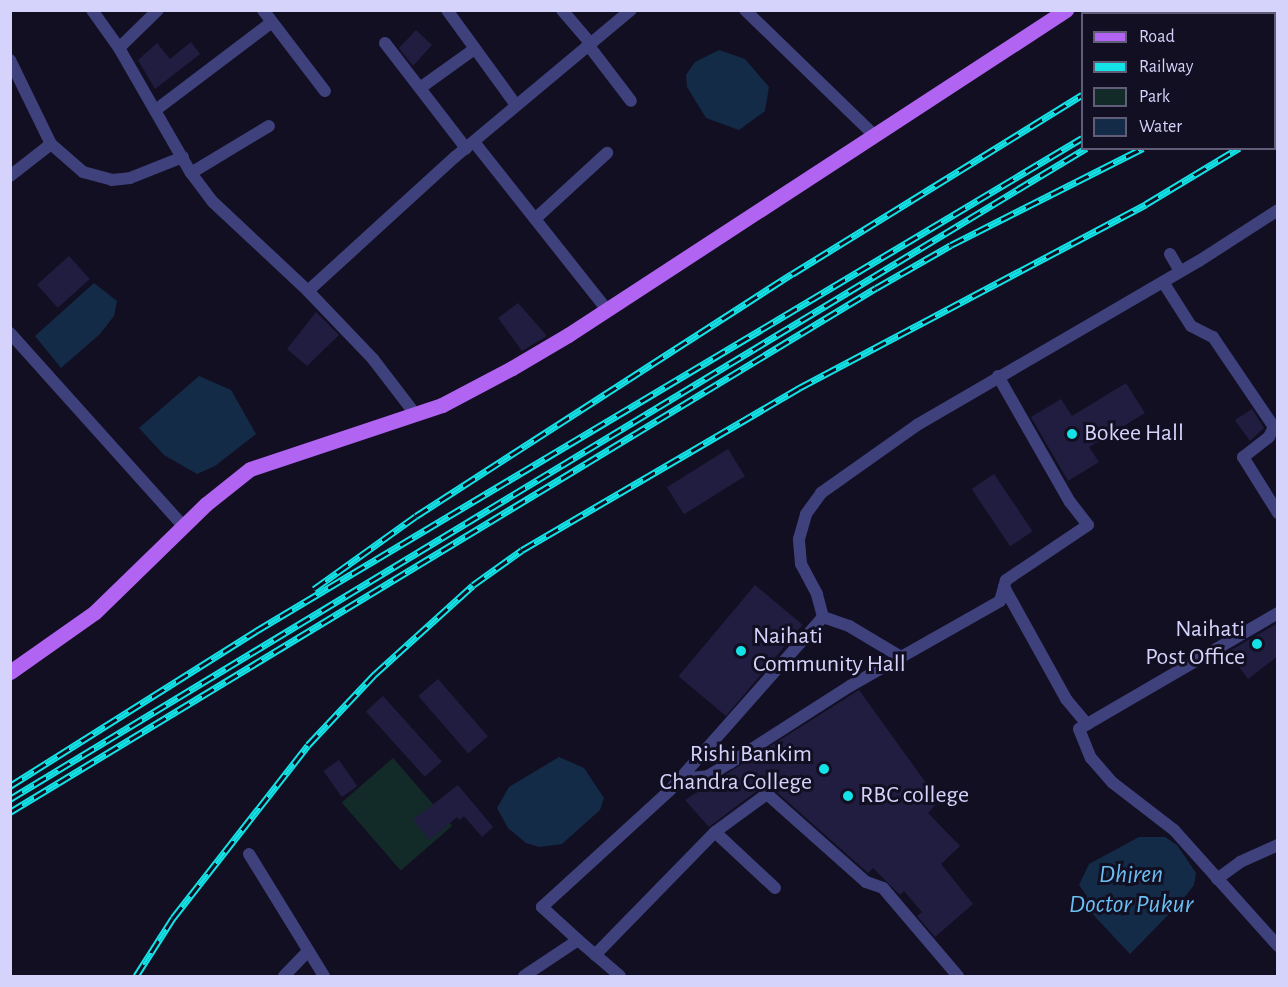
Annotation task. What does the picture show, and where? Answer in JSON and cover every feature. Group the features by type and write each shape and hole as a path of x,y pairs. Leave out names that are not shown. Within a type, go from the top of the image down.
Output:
{"main road":[{"path":"10,672 95,612 183,526 250,469 416,415 512,368 607,310 1066,10"}],"street":[{"path":"92,10 157,109 191,173 233,224 308,291 373,359 416,415"},
{"path":"119,48 158,10"},
{"path":"263,10 325,91"},
{"path":"447,10 473,50 516,105"},
{"path":"562,10 631,101"},
{"path":"308,291 470,145 631,10"},
{"path":"746,10 873,134"},
{"path":"157,109 272,22"},
{"path":"385,43 420,88 535,219 607,310"},
{"path":"420,88 473,50"},
{"path":"10,60 51,144 83,172 112,180 130,178 183,157"},
{"path":"191,173 269,126"},
{"path":"10,176 51,144"},
{"path":"535,219 608,153"},
{"path":"823,617 818,594 801,564 799,539 806,514 822,494 917,425 1163,282 1278,210"},
{"path":"1170,254 1180,271"},
{"path":"1163,282 1191,326 1213,337 1274,427 1269,437 1243,457 1278,513"},
{"path":"10,333 183,526"},
{"path":"681,779 708,776 901,657 1000,602 1006,580 1092,530 1070,502 998,376"},
{"path":"1004,587 1066,699 1087,724"},
{"path":"1278,613 1079,729 1091,758 1113,783 1174,830 1278,946"},
{"path":"823,617 849,626 901,657"},
{"path":"620,976 542,907 681,779 823,617"},
{"path":"595,955 715,832 766,794 774,797 866,882 883,888 958,976"},
{"path":"715,832 775,888"},
{"path":"1217,879 1240,862 1278,845"},
{"path":"249,854 324,976"},
{"path":"524,976 578,940"},
{"path":"284,976 308,951"}],"green space":[{"path":"393,758 452,826 401,871 342,803"}],"water":[{"path":"719,50 745,59 769,87 765,111 739,130 706,118 687,87 686,75 695,62"},
{"path":"94,283 117,301 114,316 100,334 61,368 35,336"},
{"path":"199,376 231,390 256,434 215,466 197,474 164,455 139,428"},
{"path":"559,757 584,768 604,798 600,810 562,844 539,847 526,843 508,828 497,808 509,787"},
{"name":"Dhiren Doctor Pukur","path":"1139,837 1165,837 1177,845 1196,873 1194,885 1180,903 1130,954 1085,906 1087,896 1079,885 1089,864"}],"building":[{"path":"416,30 432,45 413,66 399,48"},
{"path":"191,42 200,54 155,89 138,60 157,43 170,59"},
{"path":"69,256 90,279 58,308 37,285"},
{"path":"518,303 547,336 522,351 498,318"},
{"path":"316,312 339,335 307,366 287,349"},
{"name":"Bokee Hall","path":"1126,383 1145,413 1089,447 1099,462 1068,481 1031,417 1061,399 1072,416"},
{"path":"1252,409 1264,428 1250,441 1235,420"},
{"path":"728,449 745,476 684,514 667,487"},
{"path":"994,474 1033,531 1010,546 972,489"},
{"name":"Naihati Community Hall","path":"755,585 802,625 726,716 679,676"},
{"name":"Naihati Post Office","path":"1278,623 1278,656 1248,679 1228,652"},
{"path":"438,679 488,736 468,753 418,696"},
{"name":"Rishi Bankim Chandra College","path":"859,690 939,801 928,813 960,846 941,864 973,904 935,937 917,916 922,912 904,891 900,895 873,868 868,873 770,786 762,787 709,827 685,800"},
{"path":"383,696 442,761 425,777 366,711"},
{"path":"339,760 357,786 342,797 323,771"},
{"path":"458,785 493,827 482,837 464,816 460,820 457,817 430,840 413,820"}],"railway":[{"path":"314,589 416,516 792,274 1081,96"},
{"path":"10,786 256,631 1081,139"},
{"path":"10,799 1083,150"},
{"path":"10,812 876,288 951,245 1139,150"},
{"path":"136,976 173,918 308,745 375,674 473,585 522,550 799,388 1146,204 1236,150"}],"place":[{"name":"Bokee Hall","path":"1072,434"},
{"name":"Naihati Post Office","path":"1257,644"},
{"name":"Naihati Community Hall","path":"741,651"},
{"name":"Rishi Bankim Chandra College","path":"824,769"},
{"name":"RBC college","path":"848,796"}]}
